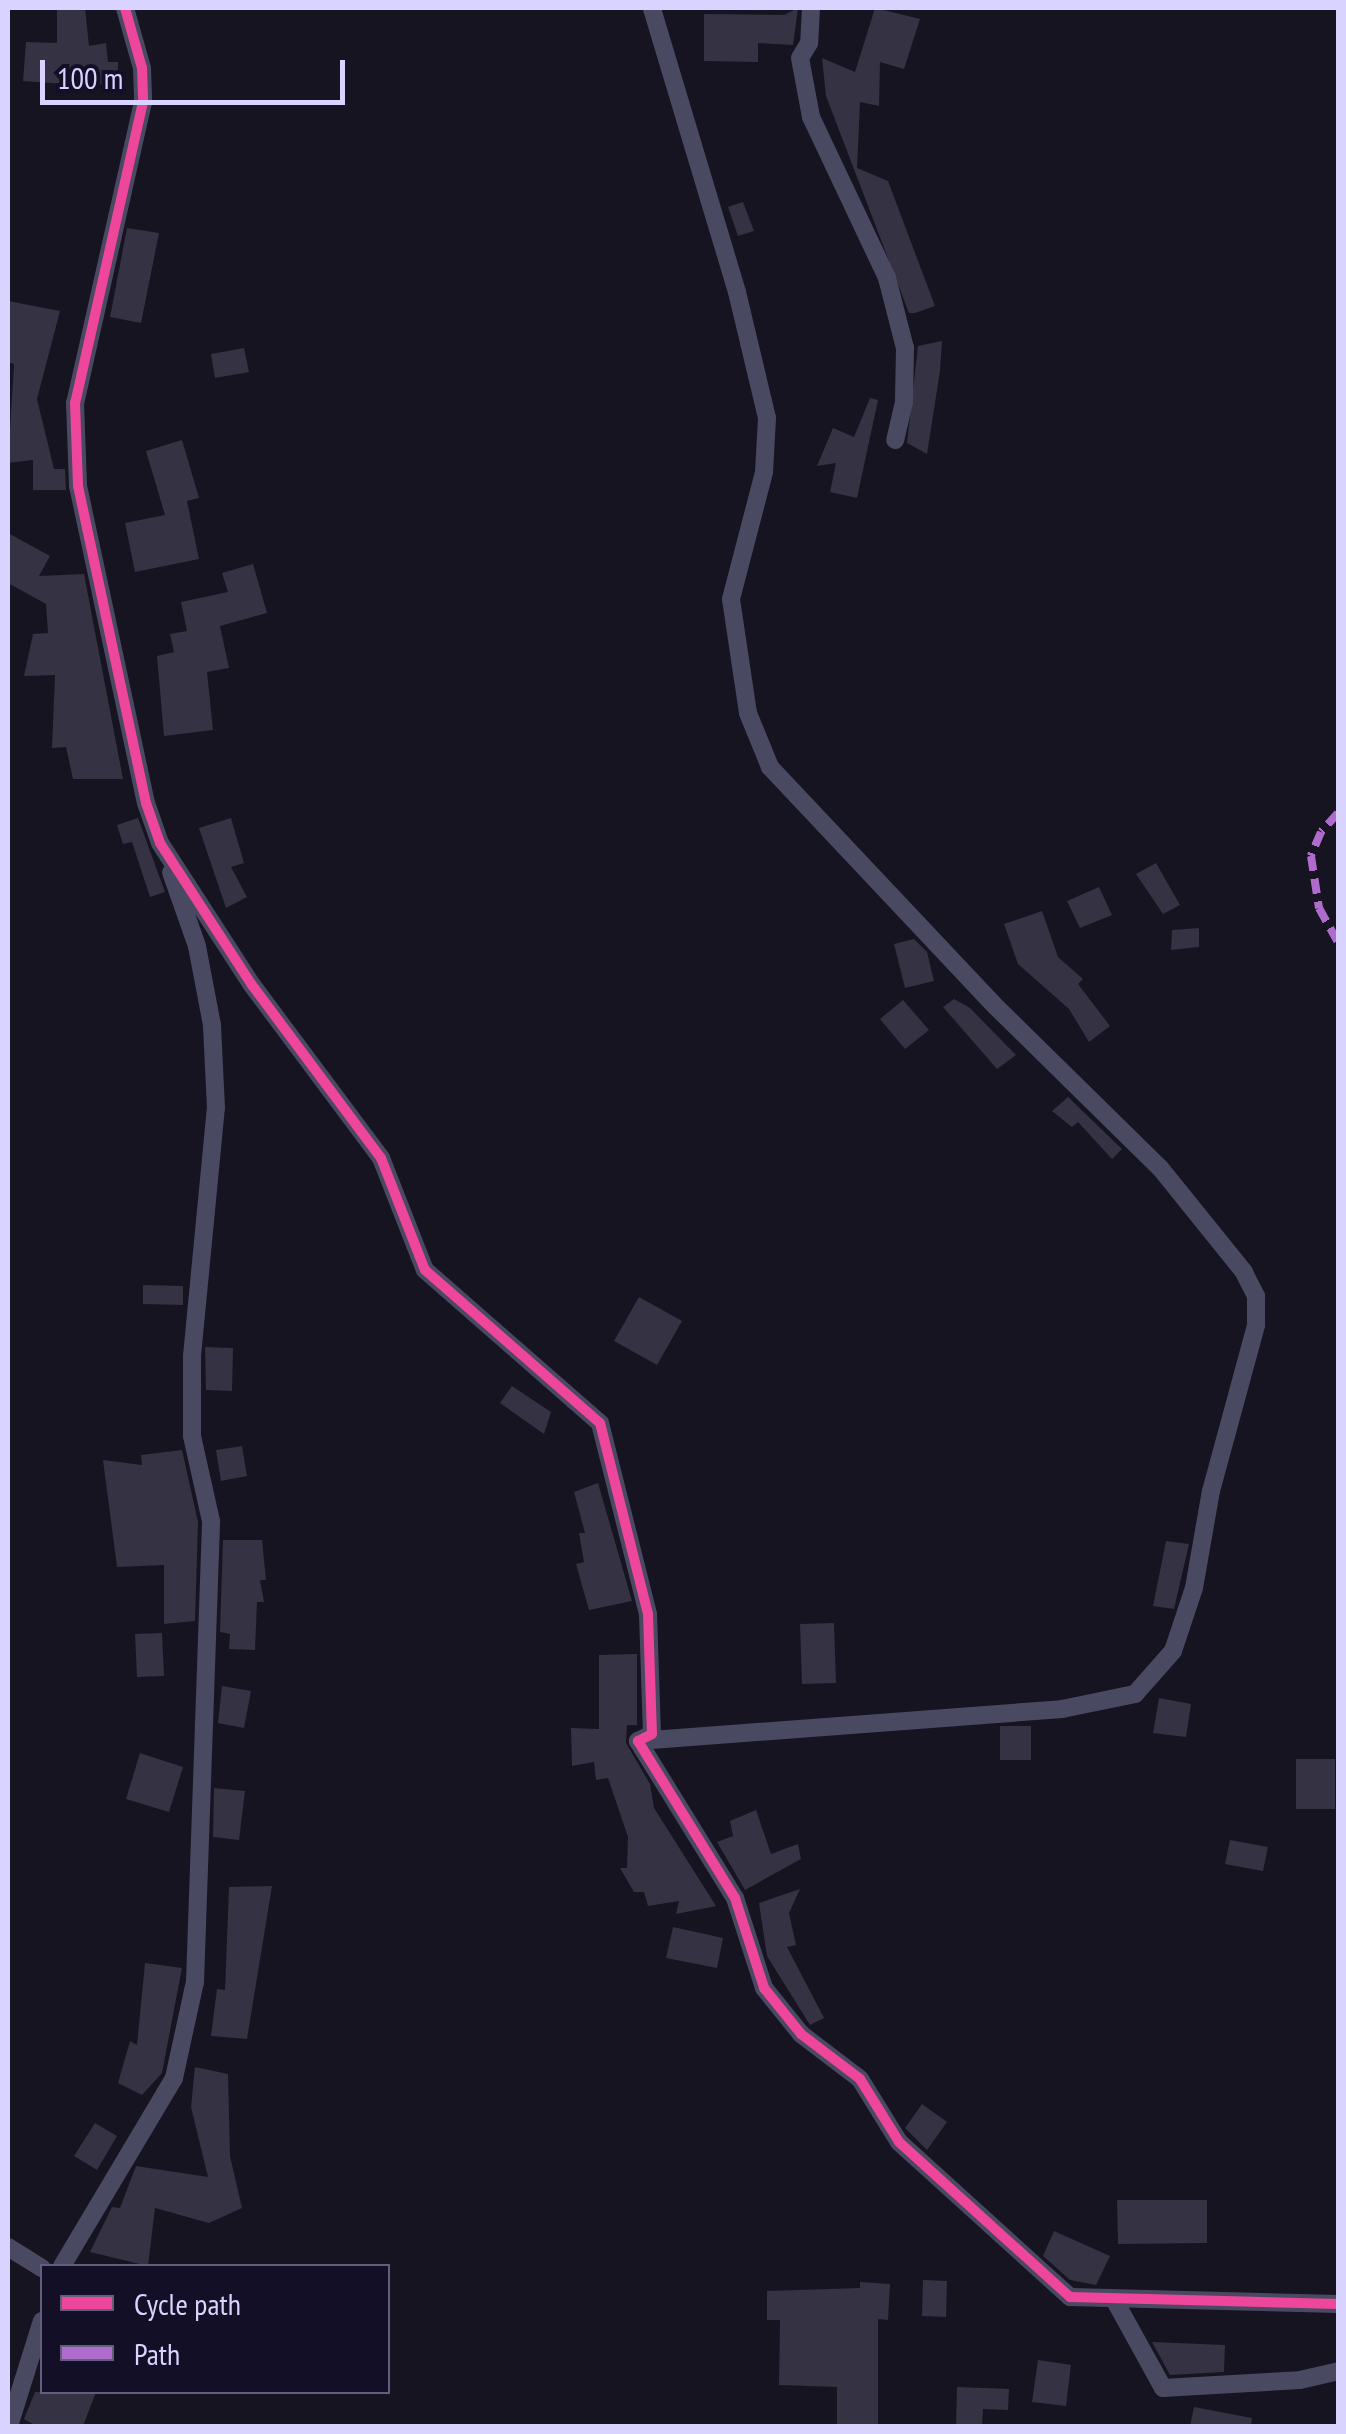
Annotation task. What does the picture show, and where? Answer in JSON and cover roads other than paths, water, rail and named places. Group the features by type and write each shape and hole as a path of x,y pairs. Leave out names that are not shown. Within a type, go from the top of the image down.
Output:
{"street":[{"path":"63,2264 174,2078 195,1982 211,1521 192,1436 192,1356 216,1108 212,1025 197,946 160,844 108,644 78,486 75,404 142,102 142,68 125,8"},
{"path":"638,1741 1076,1707 1134,1694 1173,1651 1194,1588 1211,1491 1256,1324 1256,1296 1244,1272 1160,1168 998,1008 770,767 748,712 731,600 764,472 767,418 737,292 657,8"},
{"path":"810,8 810,44 800,58 812,117 887,278 906,348 904,402 895,440"},
{"path":"160,844 252,985 381,1158 424,1270 600,1424 648,1614 652,1734 638,1741"},
{"path":"638,1741 734,1898 772,2000 814,2045 860,2079 899,2142 947,2179 1054,2288 1070,2297 1115,2301 1338,2304"},
{"path":"8,2248 40,2267"},
{"path":"1115,2301 1148,2370 1164,2388 1300,2380 1338,2371"},
{"path":"9,2426 40,2327"}]}
